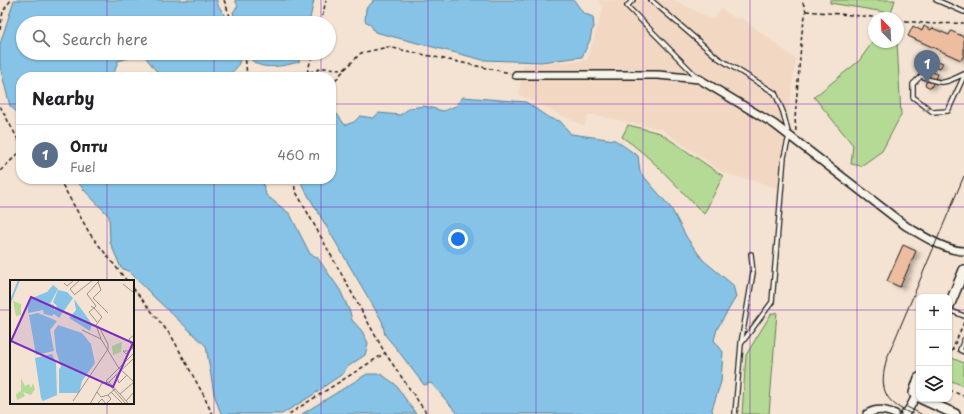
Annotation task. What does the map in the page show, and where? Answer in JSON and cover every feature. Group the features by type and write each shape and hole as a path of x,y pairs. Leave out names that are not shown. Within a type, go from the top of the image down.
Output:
{"street":[{"path":"516,75 658,74 699,79 774,124 906,226 930,240 955,250 964,251"},
{"path":"952,299 964,270"},
{"path":"906,413 916,401"},
{"path":"930,402 955,414"},
{"path":"867,414 875,410 885,410 895,414"}],"lane":[{"path":"633,0 627,6 699,79"},
{"path":"651,0 718,58 775,93 783,112 789,136 784,158 772,302 741,344"},
{"path":"936,0 964,12"},
{"path":"964,75 948,111 933,112 913,97 913,84 921,76 931,81 945,83 964,75"},
{"path":"735,414 741,344 753,273 751,254"},
{"path":"952,311 964,316"},
{"path":"964,340 960,350 964,352"}],"path":[{"path":"0,30 4,11 11,0"},
{"path":"224,0 230,16"},
{"path":"323,16 326,0"},
{"path":"796,141 795,118 802,32 806,11 802,0"},
{"path":"806,11 868,17"},
{"path":"904,21 931,24 964,23"},
{"path":"336,79 361,53 388,47 516,75"},
{"path":"246,60 247,72"},
{"path":"307,72 311,60"},
{"path":"310,72 324,68 345,69"},
{"path":"0,106 16,136"},
{"path":"0,171 16,156"},
{"path":"62,184 90,234 127,280"},
{"path":"294,184 295,190 386,353 427,414"},
{"path":"134,289 172,337 212,414"},
{"path":"952,351 964,322"},
{"path":"289,414 386,353"},
{"path":"952,391 964,396"}],"shaded area":[{"path":"598,0 674,0 712,19 721,9 735,18 741,17 796,59 777,188 722,172 661,129 589,114 584,126 519,95 523,65 587,60 603,8"}],"green space":[{"path":"830,0 895,0 891,12 830,3"},
{"path":"868,48 897,48 901,115 882,151 861,166 851,164 853,145 814,97 859,61"},
{"path":"628,125 660,133 723,176 704,214 654,163 622,137"},
{"path":"777,312 769,414 742,414 746,355 771,314"},
{"path":"952,358 964,363 964,386 952,381"}],"water":[{"path":"14,0 217,0 217,3 225,16 16,16 16,60 122,60 118,61 115,72 16,72 16,111 10,106 0,67 0,44"},
{"path":"235,0 314,0 311,16 234,16 233,12 238,6"},
{"path":"373,0 574,0 583,13 593,17 594,28 582,57 541,62 483,60 375,32 370,24 365,21 366,8 372,3"},
{"path":"148,60 240,60 233,72 157,72"},
{"path":"252,60 299,60 299,62 288,65 274,66 255,63"},
{"path":"463,97 526,102 549,118 560,121 571,134 615,140 638,156 640,172 671,208 687,238 703,260 733,285 736,297 717,329 714,340 723,352 721,382 712,409 713,414 458,414 431,383 424,385 385,335 382,321 302,184 336,184 336,114 345,125 354,122 360,116 373,118 379,113 400,115 410,108 424,106 443,111 456,106"},
{"path":"79,184 263,184 266,195 290,214 310,254 317,257 340,290 352,320 362,331 368,343 365,355 346,368 344,373 319,391 282,414 221,414 214,394 206,346 130,272 121,268 110,242 109,216"},
{"path":"367,374 381,374 395,384 416,414 302,414"}],"building":[{"path":"913,26 922,31 924,26 931,30 932,28 949,35 951,31 964,37 964,55 961,60 908,36"},
{"path":"935,60 943,63 940,68 933,65"},
{"path":"931,71 937,74 931,88 925,85"},
{"path":"903,245 916,251 900,287 887,281"}],"tram line":[{"path":"912,414 894,404 885,392 883,377 887,358 964,176"},
{"path":"907,407 921,414"}],"place":[{"name":"Опти","path":"927,83"}]}
